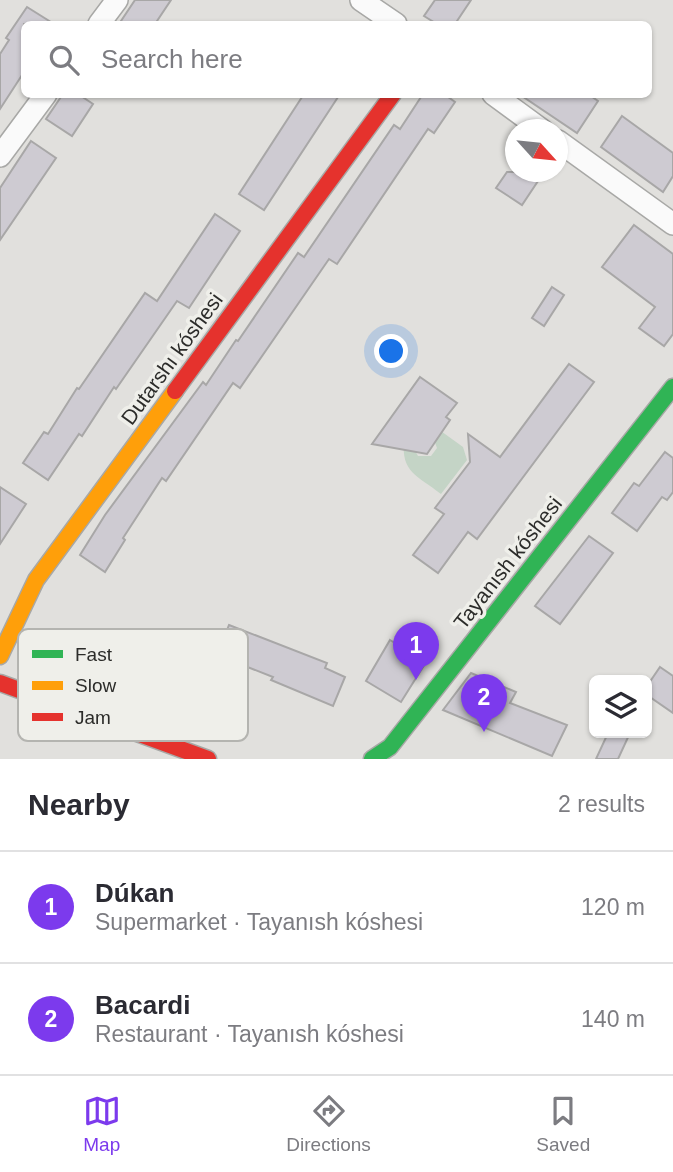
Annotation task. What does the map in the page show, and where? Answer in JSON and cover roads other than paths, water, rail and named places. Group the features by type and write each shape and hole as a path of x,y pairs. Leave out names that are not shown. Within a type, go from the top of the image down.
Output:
{"street":[{"path":"101,21 117,0"},
{"path":"361,0 392,21"},
{"path":"0,156 43,98"},
{"name":"Dutarshı kóshesi","path":"0,656 36,580 390,98"},
{"path":"498,98 527,119"},
{"path":"568,148 673,224"},
{"name":"Tayanısh kóshesi","path":"372,759 390,747 673,387"},
{"path":"0,683 18,690"},
{"path":"159,741 208,759"}],"place":[{"name":"Dúkan","path":"416,680"},
{"name":"Bacardi","path":"484,732"}]}
